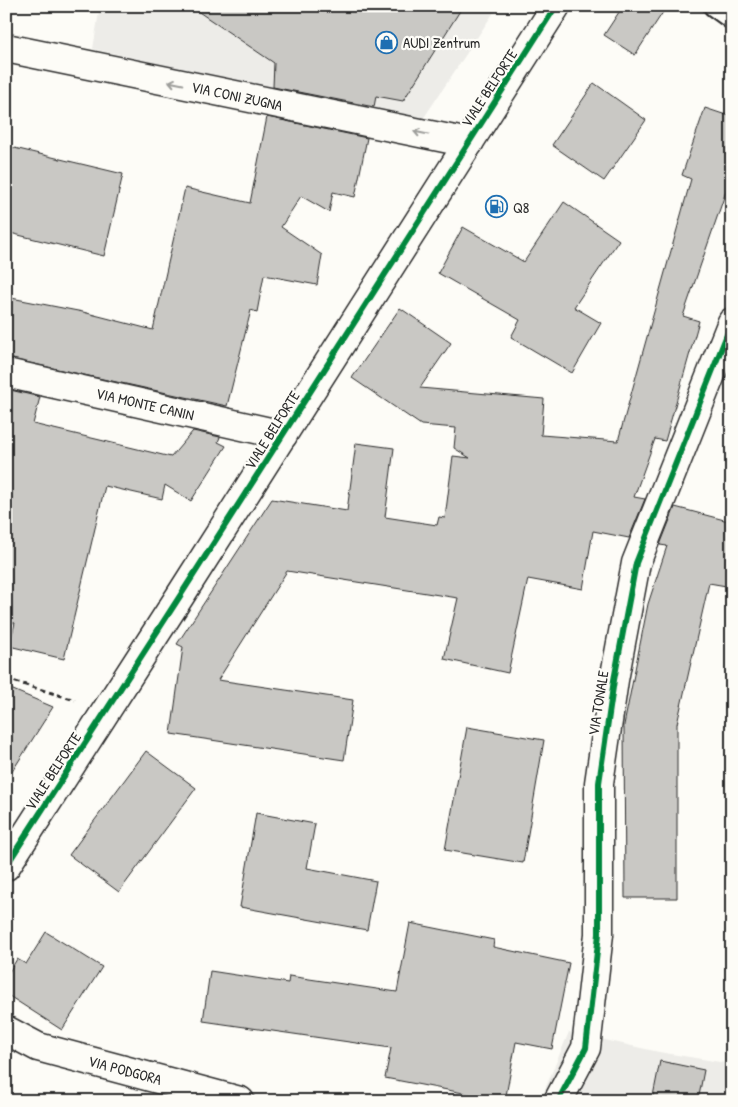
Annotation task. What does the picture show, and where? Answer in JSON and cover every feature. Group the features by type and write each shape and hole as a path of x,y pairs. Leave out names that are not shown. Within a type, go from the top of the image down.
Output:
{"street":[{"name":"VIALE BELFORTE","path":"6,866 556,6"},
{"name":"VIA CONI ZUGNA","path":"6,48 469,143"},
{"name":"VIA TONALE","path":"558,1101 586,1048 599,934 599,783 614,680 636,563 732,322"},
{"name":"VIA MONTE CANIN","path":"6,373 283,435"},
{"name":"VIA PODGORA","path":"6,1030 38,1047 240,1101"},
{"name":"VIA PODGORA","path":"6,1052 38,1047"}],"lane":[{"path":"714,6 732,19"}],"path":[{"path":"6,679 108,709"}],"shaded area":[{"path":"100,6 498,6 421,122 93,49"},
{"path":"569,1032 659,1052 732,1064 732,1101 540,1101"}],"building":[{"path":"190,6 463,6 403,101 376,96 374,107 273,87 274,63"},
{"path":"623,6 667,6 635,55 604,35"},
{"path":"594,83 646,120 604,181 552,145"},
{"path":"705,108 732,117 732,174 683,316 699,321 665,441 655,439 634,497 645,499 629,538 593,531 583,589 528,579 508,673 444,659 458,598 287,571 218,680 353,700 344,760 171,734 183,647 177,644 272,499 347,511 356,443 394,448 385,517 437,525 439,517 445,518 453,456 470,458 454,448 456,428 421,425 352,378 400,308 451,343 420,388 544,399 541,435 618,441 691,179 682,175"},
{"path":"267,117 367,138 355,197 333,192 329,212 301,196 281,227 322,255 317,285 264,275 257,312 251,310 227,406 6,358 6,297 83,312 153,330 185,188 250,203"},
{"path":"6,146 123,174 104,256 6,232"},
{"path":"564,202 619,240 574,307 601,323 572,373 511,337 520,320 438,273 463,227 524,262"},
{"path":"6,389 40,397 33,424 171,457 193,431 220,437 218,442 226,446 191,501 165,485 162,499 105,486 64,659 9,646 15,623 6,622"},
{"path":"675,507 732,522 732,587 709,583 677,724 677,898 625,898 624,725 648,604 667,546 660,545"},
{"path":"6,687 53,707 6,781"},
{"path":"467,727 544,740 523,863 445,850"},
{"path":"146,751 196,788 119,892 69,855"},
{"path":"256,813 315,824 307,868 376,881 367,930 240,907"},
{"path":"410,923 494,940 493,947 569,963 552,1049 516,1042 505,1101 385,1078 391,1048 203,1021 210,971 288,983 289,976 397,992"},
{"path":"46,932 102,967 62,1030 6,994 6,977 17,959 26,964"},
{"path":"660,1061 704,1070 698,1101 652,1101"}],"cycle path":[{"path":"6,866 556,6"},
{"path":"558,1101 586,1048 599,934 599,783 614,680 636,563 732,322"}],"place":[{"name":"AUDI Zentrum","path":"387,42"},
{"name":"Q8","path":"497,207"}]}
